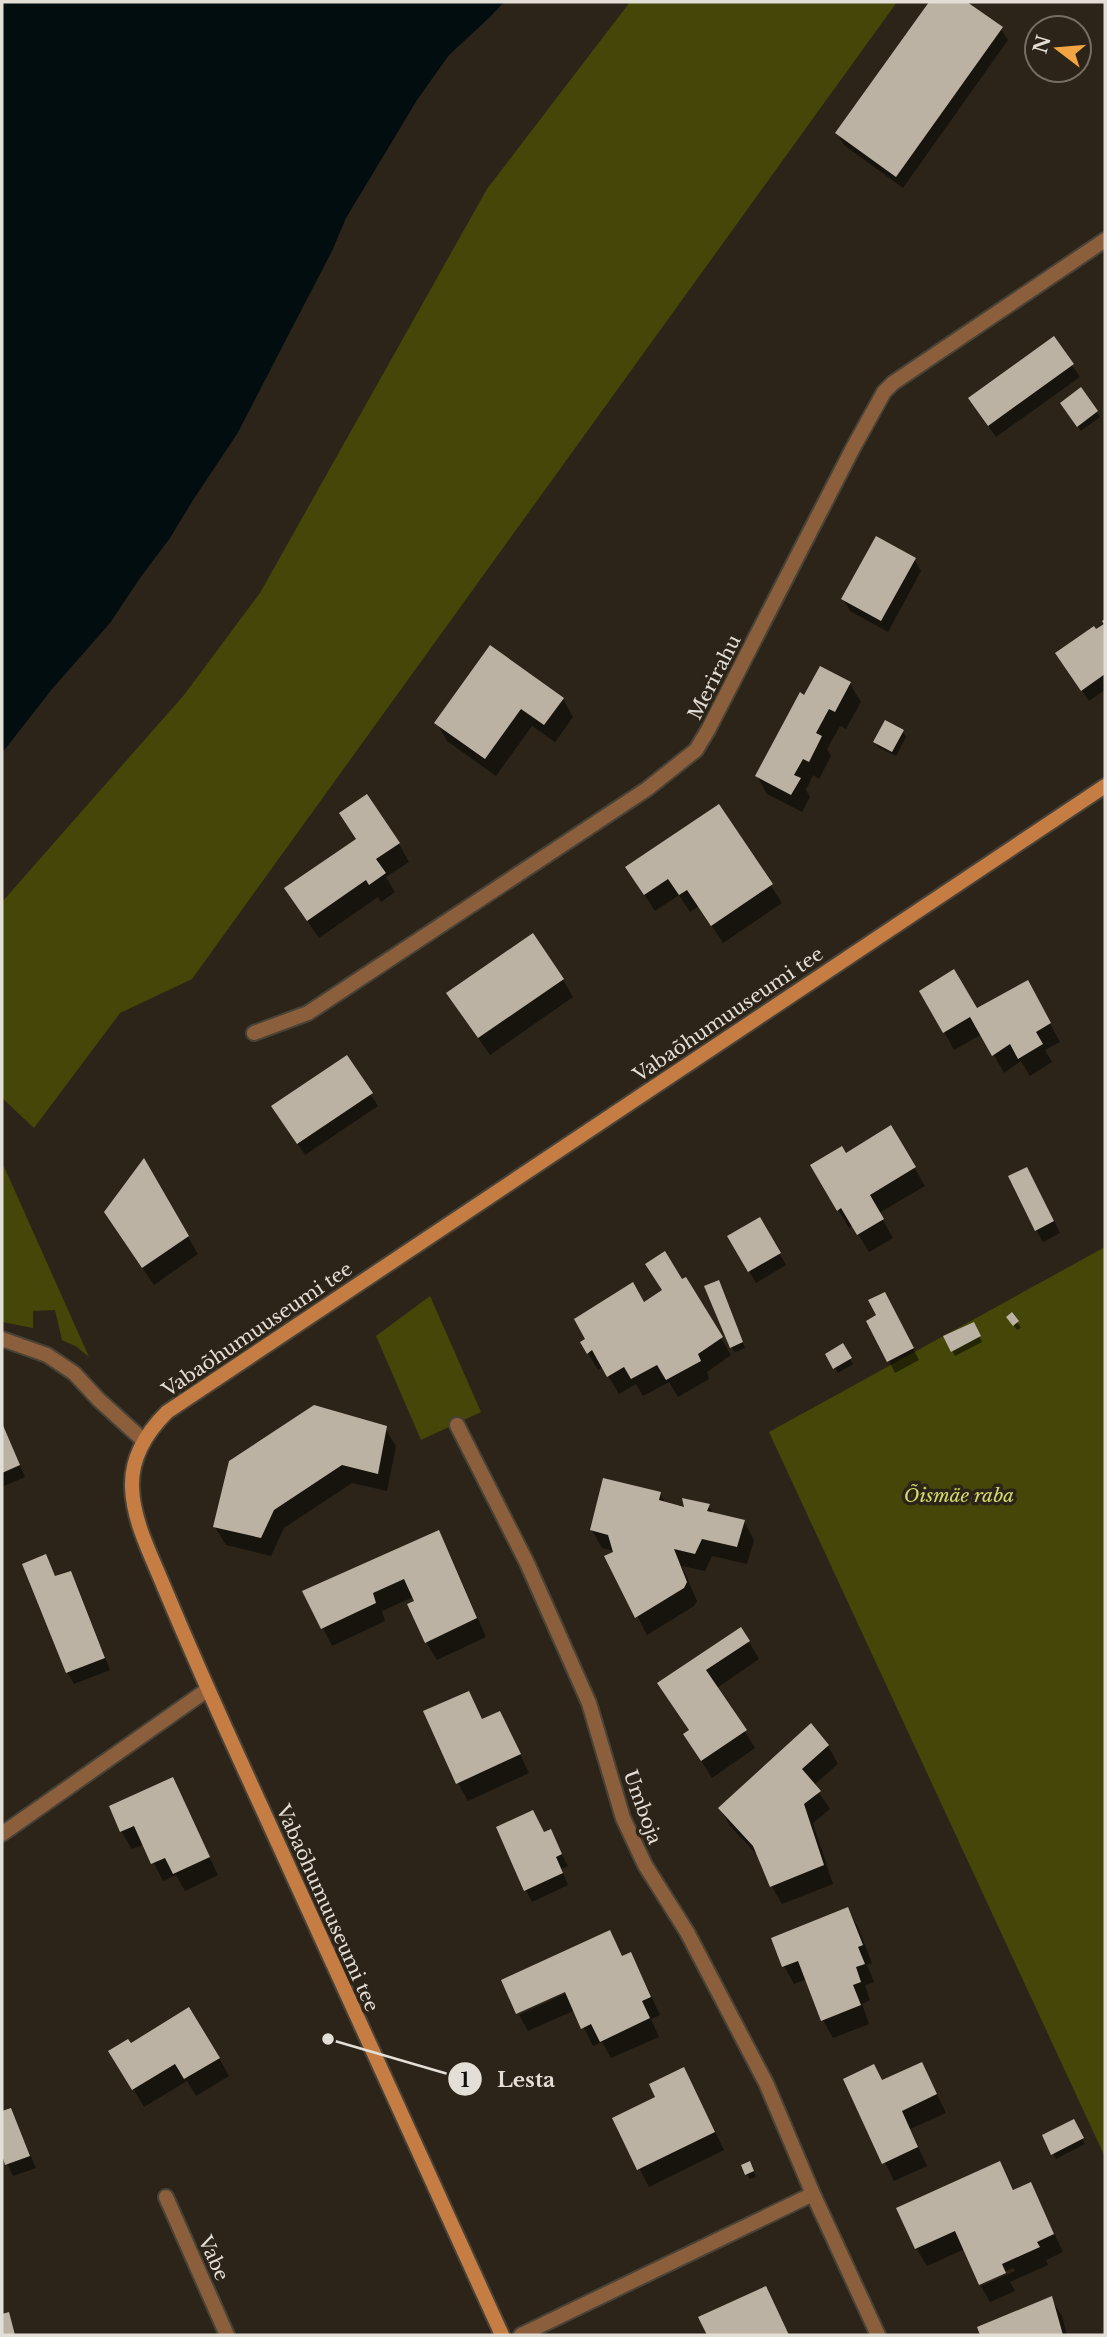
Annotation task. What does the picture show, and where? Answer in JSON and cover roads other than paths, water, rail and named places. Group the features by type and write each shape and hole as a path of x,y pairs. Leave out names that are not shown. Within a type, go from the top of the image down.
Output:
{"street":[{"name":"Merirahu","path":"254,1033 308,1013 647,789 696,750 884,392 893,383 1105,240"},
{"name":"Vabaõhumuuseumi tee","path":"502,2335 207,1689 146,1543 136,1512 132,1487 133,1469 144,1440 167,1412 1105,786"},
{"path":"2,1339 47,1355 74,1373 98,1399 144,1440"},
{"name":"Umboja","path":"457,1425 527,1563 589,1703 623,1818 645,1865 687,1932 766,2083 813,2194 878,2335"},
{"path":"2,1834 207,1689"},
{"path":"522,2335 813,2194"},
{"name":"Vabe","path":"166,2197 227,2335"}],"place":[{"name":"Lesta","path":"328,2039"}],"park label":[{"name":"Õismäe raba","path":"959,1495"}]}
